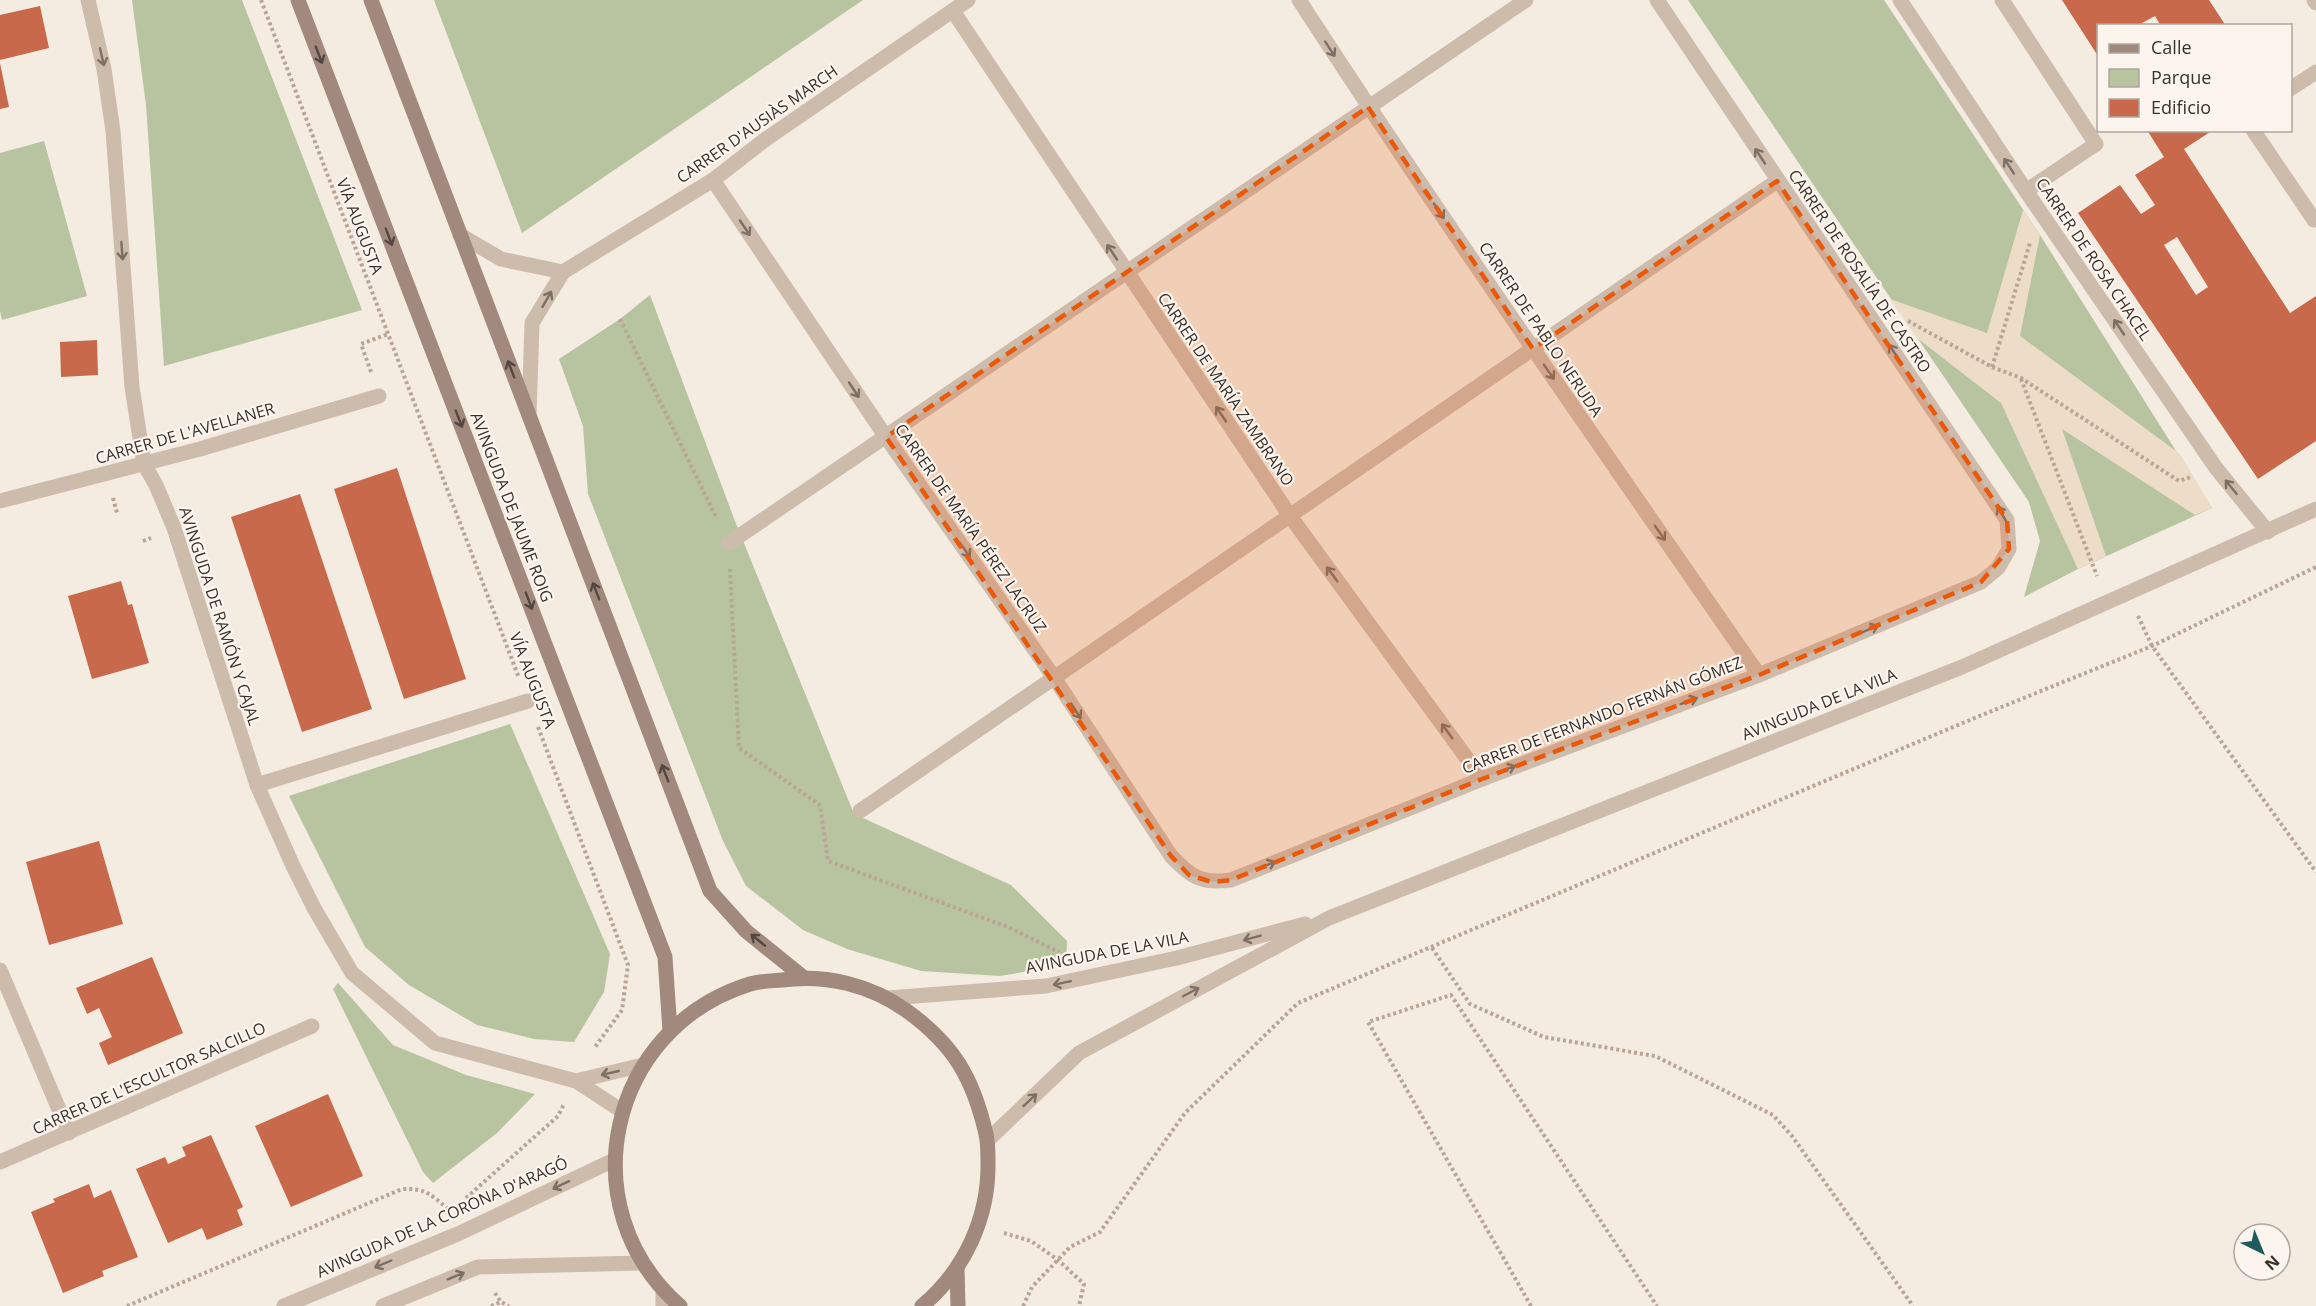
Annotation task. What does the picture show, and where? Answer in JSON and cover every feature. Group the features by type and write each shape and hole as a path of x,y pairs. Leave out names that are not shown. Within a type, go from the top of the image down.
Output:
{"main road":[{"name":"AVINGUDA DE JAUME ROIG","path":"298,0 665,957 670,1031"},
{"path":"371,0 710,891 746,931 803,977"},
{"path":"680,1306 663,1299 626,1232 615,1182 614,1160 616,1134 622,1111 643,1065 670,1031 693,1012 735,990 753,984 803,977 846,982 888,998 932,1029 955,1056 980,1106 988,1140 988,1177 979,1225 957,1268 934,1296 922,1306"},
{"path":"957,1268 958,1306"}],"street":[{"name":"AVINGUDA DE RAMÓN Y CAJAL","path":"88,0 104,69 113,131 132,387 144,464 156,485 174,528 257,785 314,908 352,973 435,1043 576,1081 622,1111"},
{"name":"CARRER DE PABLO NERUDA","path":"1299,0 1368,107 1758,675"},
{"path":"729,543 1526,0"},
{"name":"CARRER DE ROSALÍA DE CASTRO","path":"1657,0 1777,182 2007,520 2009,549 1998,568"},
{"name":"CARRER DE ROSA CHACEL","path":"1900,0 2026,191 2216,468 2268,532"},
{"path":"2002,0 2096,144 2026,191"},
{"name":"CARRER D'AUSIÀS MARCH","path":"530,416 532,323 563,272 713,180 766,139 963,3"},
{"name":"CARRER DE MARÍA ZAMBRANO","path":"963,3 1126,272 1290,516 1482,779"},
{"path":"2292,88 2316,72"},
{"path":"2254,132 2314,220 2316,219"},
{"name":"CARRER DE MARÍA PÉREZ LACRUZ","path":"713,180 886,437 1055,679 1171,856 1189,875 1212,882"},
{"path":"861,811 1777,182"},
{"path":"460,235 501,259 563,272"},
{"name":"CARRER DE L'AVELLANER","path":"0,501 144,464 379,396"},
{"name":"AVINGUDA DE LA VILA","path":"988,1140 1079,1053 1329,918 1962,667 2316,509"},
{"name":"CARRER DE FERNANDO FERNÁN GÓMEZ","path":"1212,882 1231,880 1482,779 1758,675 1981,582 1998,568"},
{"path":"257,785 528,701"},
{"name":"AVINGUDA DE LA VILA","path":"888,998 1046,986 1177,958 1329,918"},
{"path":"0,970 69,1133"},
{"name":"CARRER DE L'ESCULTOR SALCILLO","path":"0,1162 312,1026"},
{"name":"AVINGUDA DE RAMÓN Y CAJAL","path":"576,1081 643,1065"},
{"name":"AVINGUDA DE LA CORONA D'ARAGÓ","path":"284,1306 460,1233 614,1160"},
{"path":"382,1306 478,1267 642,1263"}],"path":[{"name":"VÍA AUGUSTA","path":"261,0 628,965 622,1010 590,1053 558,1116 466,1198 447,1208"},
{"path":"1992,367 2040,210"},
{"path":"620,319 729,543 739,748 820,805 828,861 1008,927 1059,952"},
{"path":"1904,319 1992,367 2021,378 2179,482 2216,468"},
{"path":"379,396 361,344 388,334"},
{"path":"2021,378 2107,602"},
{"path":"1023,1306 1032,1287 1070,1247 1100,1232 1185,1113 1298,1003 1977,717 2152,646 2316,567"},
{"path":"2128,593 2152,646 2316,872"},
{"path":"1431,948 1470,1004 1544,1037 1655,1056 1773,1115 1792,1136 1913,1306"},
{"path":"1531,1306 1368,1022 1451,995 1657,1306"},
{"path":"127,1306 402,1189 418,1188 431,1195 447,1208 460,1233"},
{"path":"979,1225 1031,1241 1058,1260 1084,1284 1079,1306"},
{"path":"478,1267 501,1302 509,1306"},
{"path":"491,1306 501,1302"}],"highlighted area":[{"path":"1368,107 1533,349 1777,181 2007,520 2009,549 1981,582 1759,675 1482,779 1231,880 1212,882 1189,875 1171,856 886,437"}],"green space":[{"path":"132,0 242,0 362,310 164,366 146,105"},
{"path":"434,0 863,0 522,233"},
{"path":"1688,0 1884,0 2040,235 2212,508 2078,569 2024,597 2040,541 2029,502"},
{"path":"44,141 87,296 2,320 0,311 0,153"},
{"path":"650,295 735,521 854,814 1011,885 1067,941 1066,965 1000,976 921,971 847,949 803,930 746,886 723,841 588,494 583,426 559,359 620,319"},
{"path":"510,724 610,954 604,992 574,1042 534,1039 477,1025 409,985 365,947 289,796"},
{"path":"338,983 393,1045 466,1075 535,1094 497,1133 433,1183 423,1172 333,989"}],"shaded area":[{"path":"2023,210 2040,235 2020,336 2180,454 2212,508 2195,515 2062,429 2106,556 2078,569 2001,403 1917,338 1890,299 1987,333"}],"building":[{"path":"2062,0 2209,0 2225,24 2160,24 2155,16 2143,24 2097,24 2097,54"},
{"path":"40,6 49,48 0,60 0,15"},
{"path":"0,63 9,107 0,109"},
{"path":"2148,132 2210,132 2184,149 2290,313 2316,296 2316,441 2258,479 2078,213 2120,185 2141,214 2155,205 2135,175 2164,157","holes":["2177,237 2208,287 2196,295 2164,245"]},
{"path":"97,340 98,375 61,377 60,342"},
{"path":"397,468 466,679 404,699 334,489"},
{"path":"300,494 372,709 302,732 231,517"},
{"path":"121,581 128,605 132,604 149,663 92,679 68,596"},
{"path":"99,841 123,924 49,945 26,862"},
{"path":"152,957 183,1033 108,1065 99,1043 112,1037 99,1008 87,1014 76,988"},
{"path":"328,1094 363,1176 291,1207 255,1126"},
{"path":"211,1135 243,1207 237,1210 243,1225 207,1240 202,1228 168,1243 136,1169 165,1157 168,1164 186,1156 182,1147"},
{"path":"89,1184 94,1198 111,1190 138,1257 102,1271 104,1276 63,1293 31,1212 55,1202 53,1199"}]}
